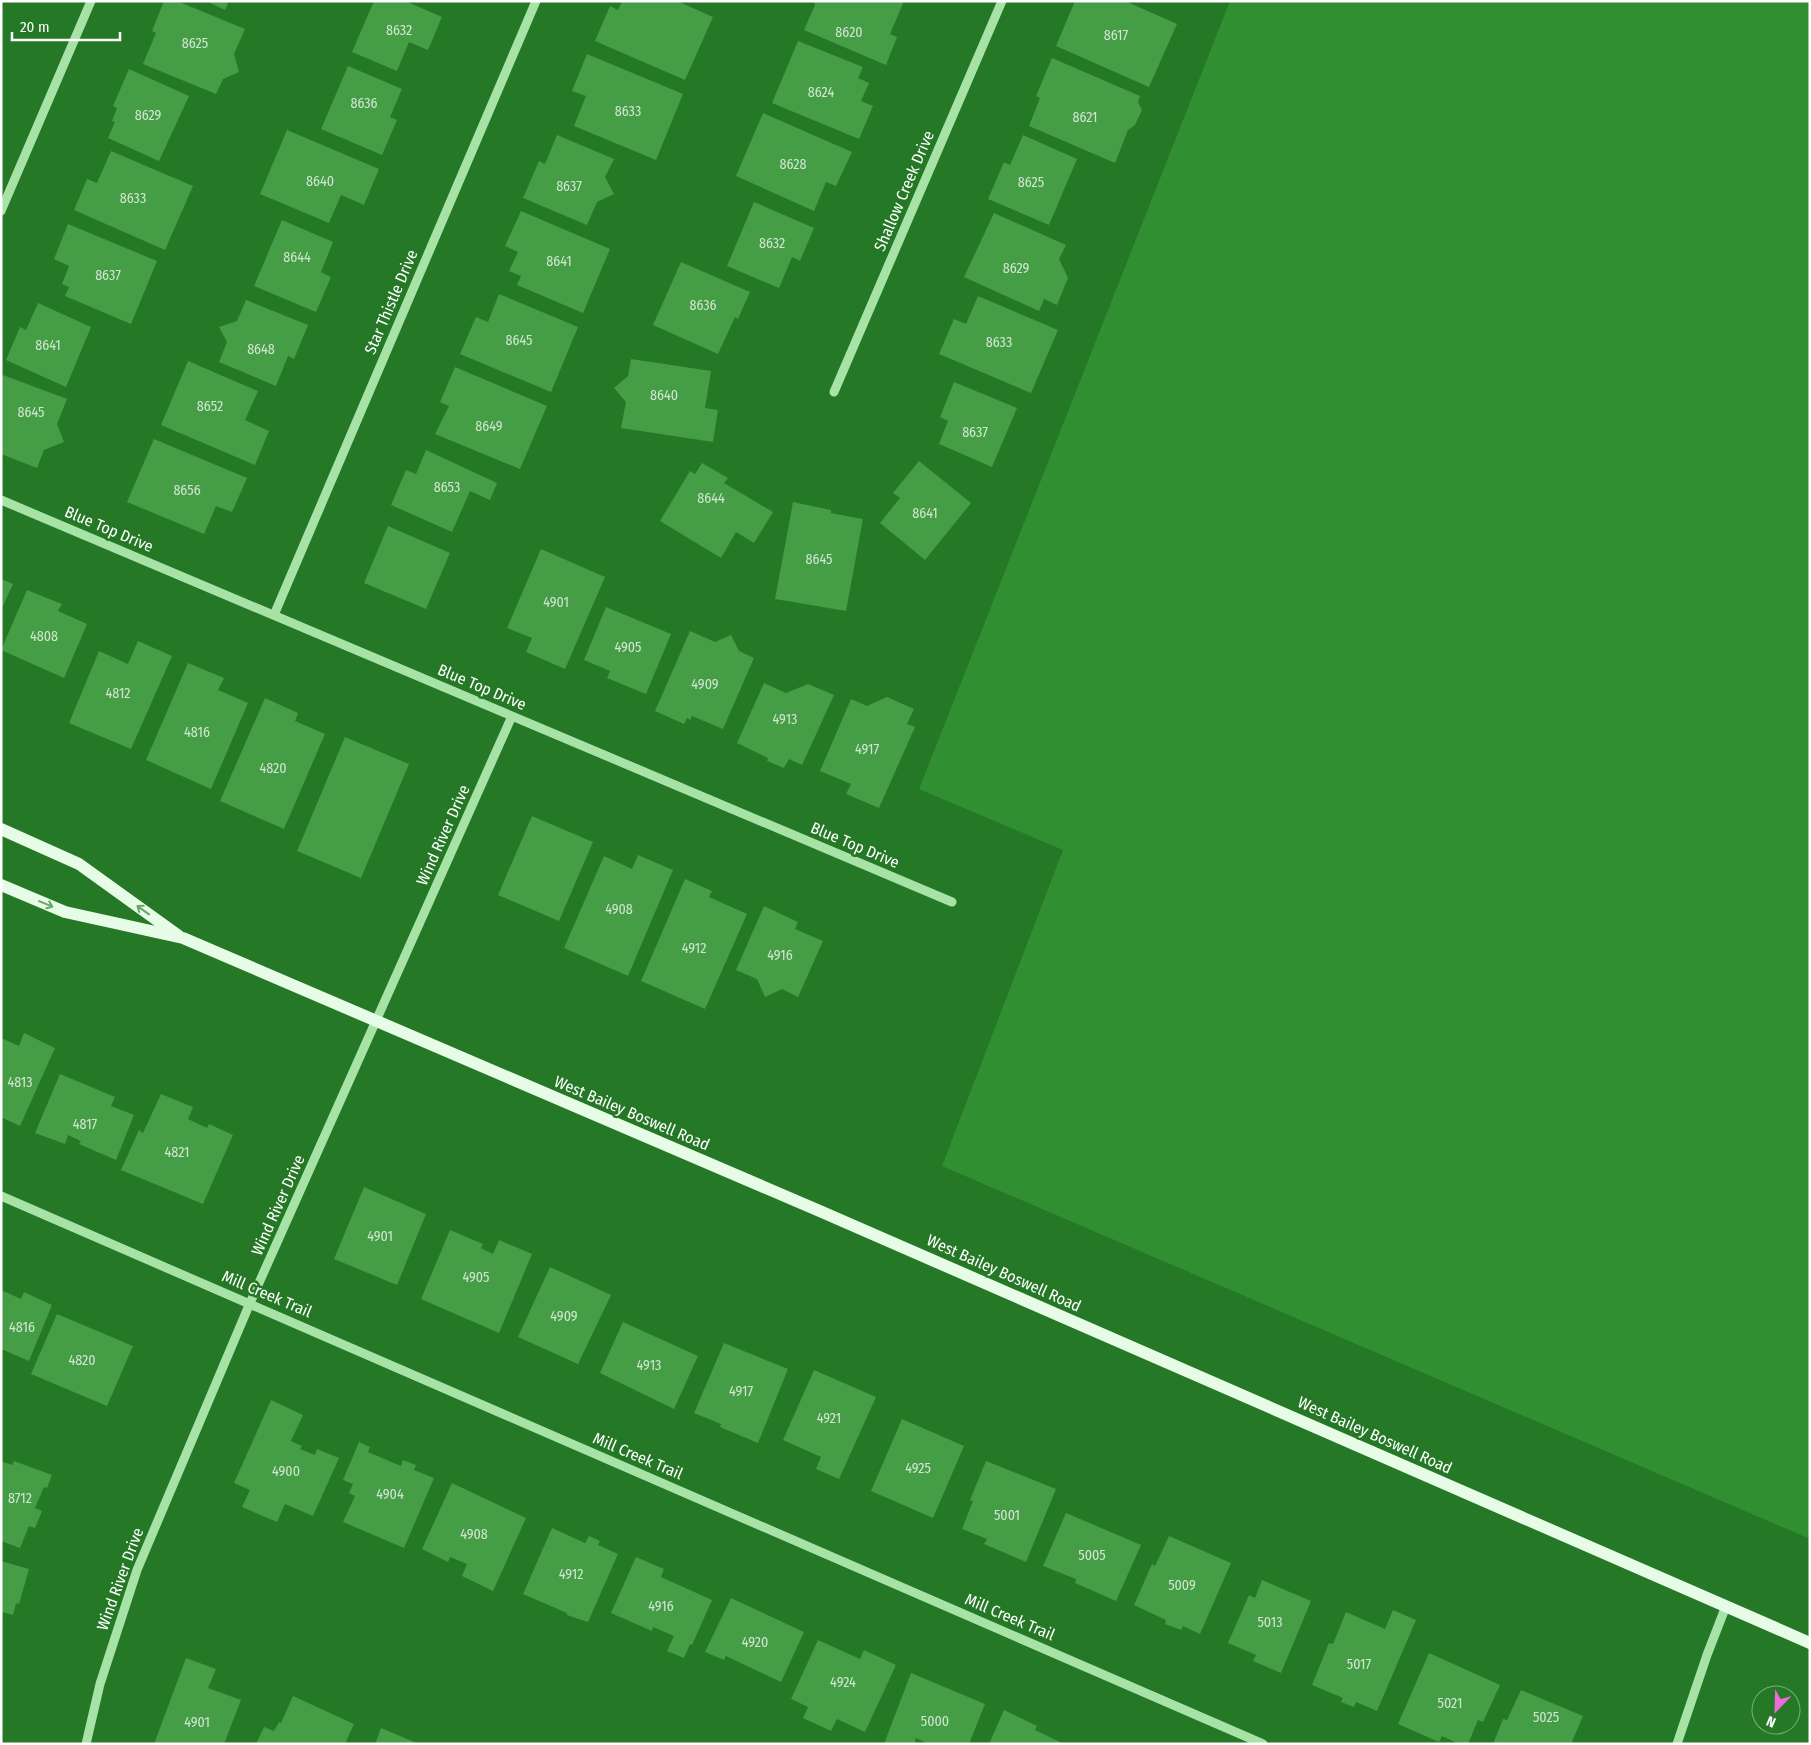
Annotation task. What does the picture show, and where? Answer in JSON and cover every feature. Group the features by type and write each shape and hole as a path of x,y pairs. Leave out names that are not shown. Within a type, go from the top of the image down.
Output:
{"main road":[{"name":"West Bailey Boswell Road","path":"1,829 79,864 183,938"},
{"name":"West Bailey Boswell Road","path":"1,885 65,912 183,938 377,1023 822,1212 1810,1643"}],"street":[{"path":"1,211 91,1"},
{"name":"Star Thistle Drive","path":"274,615 536,1"},
{"name":"Shallow Creek Drive","path":"834,392 1002,1"},
{"name":"Blue Top Drive","path":"1,500 952,902"},
{"name":"Wind River Drive","path":"86,1744 100,1684 137,1570 250,1303 377,1023 512,716"},
{"name":"Mill Creek Trail","path":"1,1196 1263,1744"},
{"path":"1677,1744 1707,1655 1726,1606"}],"green space":[{"path":"1230,1 1810,1 1810,1539 942,1166 1063,850 919,789"}],"building":[{"path":"164,1 177,1 245,29 234,54 239,72 223,79 216,94 143,64 156,33 152,31"},
{"path":"206,1 229,1 225,10"},
{"path":"374,1 405,1 442,17 428,50 409,42 397,71 352,52"},
{"path":"622,1 677,1 713,17 685,80 595,41 610,6 618,10"},
{"path":"814,1 904,1 890,34 897,37 886,65 804,30 815,5"},
{"path":"1075,1 1125,1 1177,24 1149,87 1056,46"},
{"path":"798,41 863,67 858,78 869,83 861,101 873,106 859,139 772,103"},
{"path":"587,54 683,94 656,160 574,126 586,96 572,91"},
{"path":"1052,58 1140,96 1138,102 1142,110 1135,125 1128,130 1115,163 1029,126 1040,98 1036,96"},
{"path":"348,66 402,89 390,117 397,120 382,155 321,129"},
{"path":"129,69 189,96 159,161 108,138 115,122 112,121 117,108 113,106"},
{"path":"763,113 852,152 836,186 826,182 814,211 736,176"},
{"path":"287,130 379,169 364,205 341,195 329,223 260,194"},
{"path":"557,135 614,159 605,177 614,194 597,202 587,225 523,198 539,161 545,164"},
{"path":"1023,135 1077,159 1049,225 988,199 1004,162 1010,165"},
{"path":"111,151 193,186 165,250 74,210 87,179 97,183"},
{"path":"754,202 814,228 800,261 792,257 779,288 727,266"},
{"path":"521,211 610,249 583,313 517,285 521,276 509,271 518,252 505,246"},
{"path":"994,213 1066,245 1059,259 1068,278 1057,305 1044,299 1039,311 964,277"},
{"path":"282,220 333,242 321,272 331,277 316,312 254,286"},
{"path":"68,224 157,261 131,324 65,296 69,287 62,284 69,266 54,259"},
{"path":"681,262 750,292 738,319 735,317 718,354 653,325"},
{"path":"499,294 578,327 551,392 460,354 476,317 488,322"},
{"path":"978,296 1058,330 1031,393 939,354 954,319 966,324"},
{"path":"246,300 308,325 294,359 288,356 276,386 219,362 227,342 219,327 237,321"},
{"path":"38,303 91,327 66,387 6,360 20,327 26,330"},
{"path":"631,359 711,371 705,408 718,410 713,442 621,428 626,402 614,388 628,376"},
{"path":"188,361 258,391 245,420 269,431 255,465 161,425"},
{"path":"455,367 547,406 520,469 435,434 449,406 440,402"},
{"path":"3,375 67,399 57,424 64,442 44,450 37,468 1,454 1,380"},
{"path":"954,382 1017,408 992,467 939,444 948,421 940,417"},
{"path":"154,439 247,478 232,512 216,506 204,534 127,502"},
{"path":"426,450 497,483 490,500 470,491 452,532 391,505 406,470 416,474"},
{"path":"919,461 971,503 925,560 880,523 900,498 893,493"},
{"path":"702,463 728,478 724,483 773,512 754,543 736,532 721,558 660,521 690,471 695,474"},
{"path":"793,502 831,510 831,513 863,519 846,611 775,599"},
{"path":"388,526 450,553 426,609 364,583"},
{"path":"541,549 605,577 565,669 526,652 532,638 507,628"},
{"path":"1,579 13,584 1,610"},
{"path":"27,590 62,604 58,611 87,624 64,678 1,650"},
{"path":"606,607 671,634 646,694 607,678 610,671 584,660"},
{"path":"690,631 715,642 731,635 739,651 754,658 723,729 692,716 690,720 687,718 684,724 655,711"},
{"path":"138,641 172,656 131,749 69,723 99,651 128,664"},
{"path":"188,663 224,678 218,690 248,703 211,789 146,760"},
{"path":"764,683 786,693 808,684 834,695 802,765 789,759 784,768 767,761 768,758 737,743"},
{"path":"887,697 914,709 907,724 915,727 879,808 846,794 851,784 820,771 851,699 867,706"},
{"path":"265,698 298,713 295,721 325,734 284,829 220,801"},
{"path":"345,737 409,764 361,878 297,851"},
{"path":"532,816 593,842 559,921 498,895"},
{"path":"638,855 673,870 628,976 564,948 604,856 632,869"},
{"path":"685,879 712,891 709,897 747,914 705,1009 641,981"},
{"path":"764,906 798,922 795,929 823,941 798,997 782,989 765,997 757,979 736,970"},
{"path":"24,1033 55,1048 20,1126 1,1117 1,1038 19,1046"},
{"path":"60,1074 115,1097 111,1106 134,1115 116,1160 79,1144 81,1141 68,1135 65,1144 35,1133"},
{"path":"161,1094 193,1107 188,1119 207,1128 209,1124 233,1135 203,1204 121,1170 139,1130 143,1133"},
{"path":"364,1187 426,1214 397,1285 334,1259"},
{"path":"450,1230 483,1244 481,1248 493,1254 499,1240 532,1254 499,1333 421,1299"},
{"path":"550,1267 611,1295 578,1364 518,1337"},
{"path":"1,1290 21,1299 24,1292 52,1305 29,1361 1,1349"},
{"path":"57,1314 133,1346 107,1406 31,1374"},
{"path":"623,1322 698,1356 674,1409 600,1373"},
{"path":"724,1343 788,1369 758,1443 720,1427 721,1424 694,1413"},
{"path":"814,1370 876,1397 839,1479 816,1469 821,1457 783,1440"},
{"path":"271,1400 303,1415 291,1441 302,1446 300,1449 315,1455 317,1449 339,1458 313,1516 285,1504 277,1522 242,1507 250,1490 234,1483"},
{"path":"902,1419 964,1446 933,1518 871,1491"},
{"path":"359,1442 370,1447 368,1452 401,1466 403,1460 416,1465 414,1470 434,1478 404,1548 343,1522 355,1496 349,1493 353,1484 343,1480"},
{"path":"1,1461 12,1465 14,1461 52,1475 47,1488 44,1487 35,1508 42,1511 35,1528 29,1526 20,1548 1,1541"},
{"path":"986,1461 1056,1489 1026,1562 984,1544 987,1539 962,1529 973,1501 970,1500"},
{"path":"452,1483 526,1518 493,1591 462,1576 467,1564 450,1557 448,1562 422,1549"},
{"path":"1066,1513 1141,1545 1116,1601 1075,1583 1076,1579 1043,1566"},
{"path":"552,1528 585,1543 589,1536 600,1541 598,1545 618,1554 588,1622 567,1615 567,1613 523,1594"},
{"path":"1169,1536 1231,1563 1200,1634 1183,1626 1181,1630 1165,1624 1166,1620 1134,1605 1152,1564 1155,1566"},
{"path":"636,1557 664,1569 661,1577 712,1600 692,1645 690,1644 684,1658 667,1651 674,1636 653,1627 652,1631 611,1613"},
{"path":"1,1561 29,1569 19,1604 16,1603 13,1615 3,1612 2,1618"},
{"path":"1262,1580 1311,1601 1281,1673 1253,1661 1256,1655 1228,1643 1249,1595 1255,1598"},
{"path":"731,1598 804,1632 781,1682 726,1656 724,1660 705,1652"},
{"path":"1393,1610 1416,1620 1377,1711 1356,1702 1354,1707 1341,1702 1343,1698 1312,1685 1329,1643 1333,1644 1346,1612 1385,1629"},
{"path":"818,1640 860,1659 864,1650 896,1665 865,1732 837,1719 831,1731 803,1718 808,1707 791,1699"},
{"path":"1429,1653 1500,1685 1483,1722 1478,1720 1468,1744 1459,1744 1442,1736 1439,1742 1398,1724"},
{"path":"186,1658 216,1669 208,1688 241,1700 224,1744 154,1744"},
{"path":"911,1673 985,1704 969,1744 929,1744 916,1738 914,1744 884,1744"},
{"path":"1521,1690 1583,1716 1571,1744 1493,1744 1503,1719 1507,1720"},
{"path":"293,1696 354,1724 345,1744 256,1744 264,1727 274,1731 279,1722 281,1723"},
{"path":"1004,1710 1037,1726 1035,1730 1064,1744 989,1744"},
{"path":"381,1728 419,1744 375,1744"}]}
